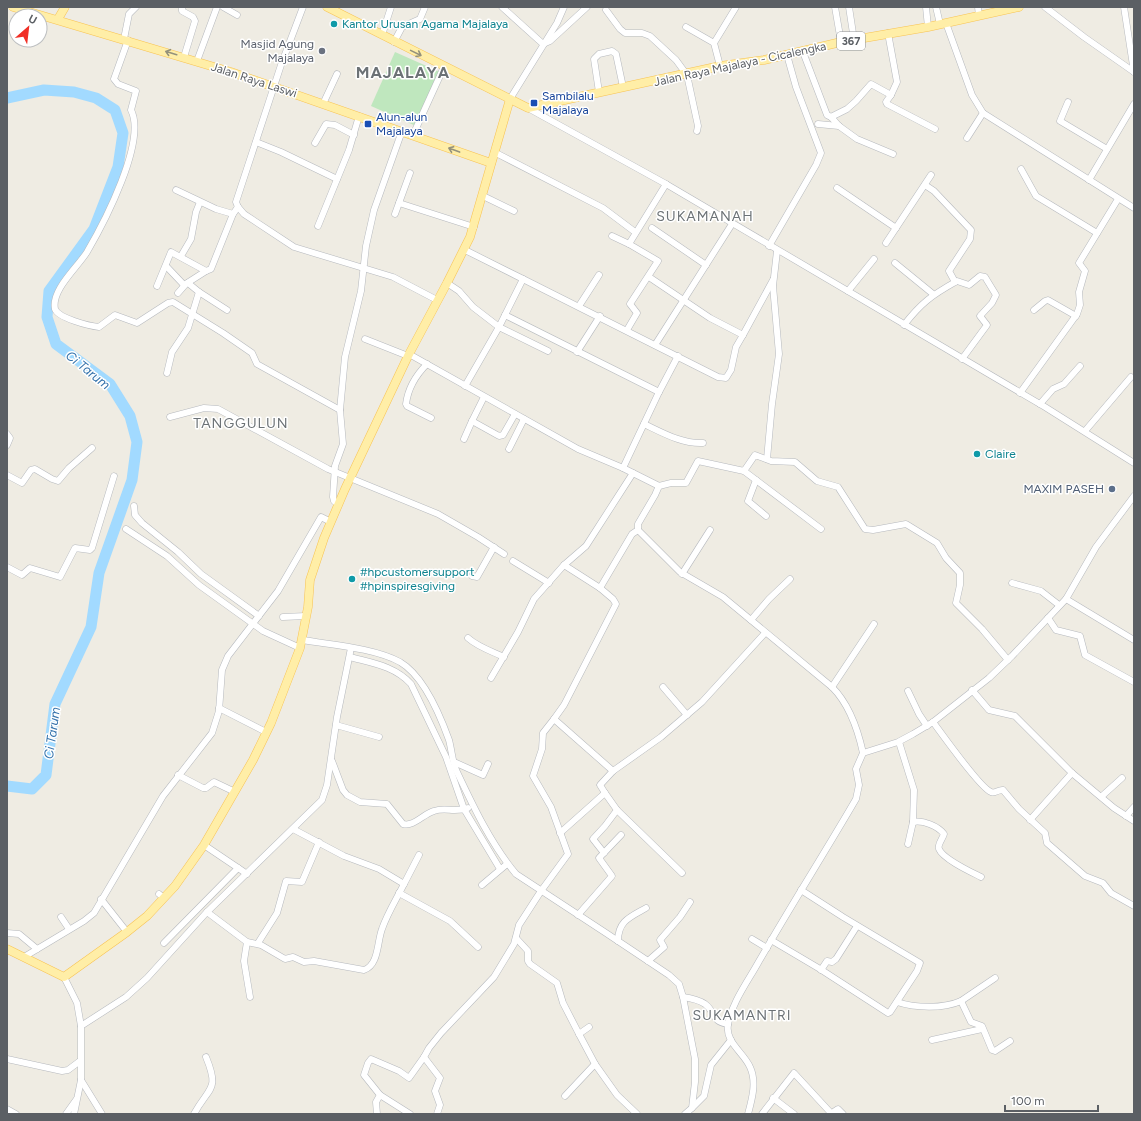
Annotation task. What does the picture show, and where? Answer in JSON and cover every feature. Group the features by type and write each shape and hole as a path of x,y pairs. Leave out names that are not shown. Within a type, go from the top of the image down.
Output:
{"main road":[{"name":"Jalan Raya Laswi","path":"13,7 198,61 275,86 491,163"},
{"path":"58,19 65,7"},
{"path":"327,7 526,107"},
{"name":"Jalan Raya Majalaya - Cicalengka","path":"526,107 674,78 720,66 787,56 841,42 928,27 1019,7"},
{"path":"7,949 64,977 128,932 147,916 161,896 188,869 204,845 235,792 266,732 289,680 302,644 310,580 331,522 350,477 408,355 437,300 449,284 468,252 474,226 488,198 491,163 511,100"}],"street":[{"path":"136,7 129,14 126,40 114,79 118,84 136,91 131,110 135,117 134,134 123,181 113,205 87,251 56,294 56,310 63,317 99,327 115,315 136,323 171,302 252,353 257,364 340,410"},
{"path":"182,7 182,11 193,17 195,21 184,57"},
{"path":"198,61 217,7"},
{"path":"223,7 237,15"},
{"path":"303,7 236,202 238,207 244,214 294,247 364,268 407,283 437,300"},
{"path":"382,35 391,7"},
{"path":"394,42 402,27 420,19 425,7"},
{"path":"502,7 509,10 543,44"},
{"path":"511,100 543,44 557,23 564,7"},
{"path":"543,44 550,41 587,7"},
{"path":"714,43 736,7"},
{"path":"835,7 841,42"},
{"path":"849,7 854,40"},
{"path":"926,7 928,27"},
{"path":"936,7 972,95 983,114 1134,208"},
{"path":"978,7 979,16"},
{"path":"1045,7 1084,38 1134,72"},
{"path":"1124,7 1131,31 1134,72"},
{"path":"606,10 620,29 625,33 642,33 650,36 676,60 685,75 698,126 697,131"},
{"path":"1126,17 1134,20"},
{"path":"686,27 714,43 720,66"},
{"path":"888,33 897,82 886,102 936,129"},
{"path":"599,92 593,61 594,57 599,54 612,51 615,53 623,87"},
{"path":"803,52 824,112 836,126 857,138 893,154"},
{"path":"769,246 819,159 821,149 810,127 787,56"},
{"path":"413,135 444,67"},
{"path":"323,104 337,74"},
{"path":"810,127 820,124 846,109 856,101 870,84 891,95"},
{"path":"1068,102 1060,122 1107,149"},
{"path":"1089,180 1134,104"},
{"path":"526,107 666,184 777,251 1040,404 1134,463"},
{"path":"967,138 983,114"},
{"path":"1128,114 1134,118"},
{"path":"318,226 354,135 359,116"},
{"path":"316,144 326,124 335,125 354,135"},
{"path":"820,124 836,126"},
{"path":"338,504 333,499 335,472 343,444 340,410 345,357 361,291 374,210 402,131"},
{"path":"256,142 281,152 337,179"},
{"path":"494,152 604,208 635,232"},
{"path":"1021,169 1036,196 1097,233"},
{"path":"395,214 410,173"},
{"path":"886,243 931,175"},
{"path":"630,244 635,232 666,184"},
{"path":"925,185 934,191 971,230 970,239 948,271 955,282"},
{"path":"837,188 896,228"},
{"path":"176,190 200,202 233,214"},
{"path":"488,198 514,211"},
{"path":"1020,393 1076,316 1080,305 1078,292 1085,271 1079,263 1118,199"},
{"path":"181,256 191,239 196,212 200,202"},
{"path":"399,203 474,226"},
{"path":"178,294 187,284 213,267 233,214 238,207"},
{"path":"655,345 683,298 732,224"},
{"path":"652,228 706,265"},
{"path":"612,236 630,244 658,261 630,304 637,313 627,330"},
{"path":"767,460 772,404 779,354 773,304 773,279 777,251"},
{"path":"157,286 171,252 181,256 206,271"},
{"path":"468,252 600,316 724,379 732,370 736,347 773,279"},
{"path":"848,292 874,259"},
{"path":"895,263 933,294"},
{"path":"166,266 182,284 187,284 227,310"},
{"path":"579,306 599,275"},
{"path":"904,325 920,305 933,294 958,281 971,285 983,275 996,295 992,303 980,316 987,325 962,359"},
{"path":"649,277 683,298 710,318 743,335"},
{"path":"465,386 499,327 523,279"},
{"path":"449,284 459,291 473,307 499,327 548,351"},
{"path":"167,373 174,348 184,336 199,292"},
{"path":"1034,310 1048,300 1076,316"},
{"path":"504,315 659,392"},
{"path":"577,352 600,316"},
{"path":"365,339 423,362 587,454 623,468 659,486 671,483 686,483 698,461 744,471 821,529"},
{"path":"623,468 678,356"},
{"path":"423,362 412,384 406,404 407,406 431,418"},
{"path":"1040,404 1053,389 1064,384 1080,366"},
{"path":"1085,431 1131,377"},
{"path":"464,439 484,397"},
{"path":"170,417 204,408 218,409 335,472 438,514 504,554"},
{"path":"472,421 500,436 503,435 515,414"},
{"path":"509,449 524,419"},
{"path":"644,424 676,439 696,444 703,443"},
{"path":"7,434 10,438 7,445"},
{"path":"7,475 22,483 31,470 35,469 58,481 69,468 92,448"},
{"path":"744,471 754,456 767,460 795,462 817,481 838,487 861,525 866,529 873,530 902,524 910,526 937,543 960,576 960,585 956,603 982,629 1008,660"},
{"path":"491,678 504,657 534,599 564,565 586,546 633,473"},
{"path":"7,567 22,574 30,568 57,577 60,576 75,548 90,550 92,548 114,476"},
{"path":"756,480 748,501 766,516"},
{"path":"659,486 656,495 638,524 638,530 671,565 682,574 723,597 832,687 842,697 848,709 863,753 856,769 859,785 856,799 771,940 736,1005 728,1024 731,1040 750,1066 752,1073 754,1091 748,1114"},
{"path":"863,753 898,742 927,726 1008,660 1066,598 1096,547 1134,496"},
{"path":"134,506 135,515 180,560 199,585 273,637 302,644 379,655 416,676 425,687 468,807 504,866 521,879 677,981 683,997 694,1059 695,1082 692,1108"},
{"path":"24,957 94,913 103,901 163,796 212,733 217,722 222,670 228,656 278,591 320,516 331,522"},
{"path":"126,529 180,560 259,616"},
{"path":"600,588 632,534 638,530"},
{"path":"682,574 710,530"},
{"path":"472,576 477,577 494,547"},
{"path":"513,561 549,583"},
{"path":"410,1114 380,1095 364,1077 370,1060 399,1071 409,1078 441,1033 494,977 516,938 517,928 541,891 568,854 550,806 533,774 542,749 543,733 564,705 616,604 613,599 600,588 564,565"},
{"path":"751,620 769,599 790,579"},
{"path":"1012,583 1041,591 1060,605"},
{"path":"1066,598 1134,640"},
{"path":"284,618 306,616"},
{"path":"1048,618 1056,630 1080,636 1085,655 1134,682"},
{"path":"832,687 874,624"},
{"path":"682,873 617,810 600,785 613,771 661,737 687,715 721,683 765,633"},
{"path":"468,638 477,646 482,646 504,657"},
{"path":"349,651 382,665 397,666 414,688 454,762 468,807 504,866"},
{"path":"164,943 203,910 242,871 294,829 324,798 349,651"},
{"path":"663,687 687,715"},
{"path":"972,690 989,710 1015,716 1072,773 1134,821"},
{"path":"908,691 919,714 927,726"},
{"path":"219,708 266,732"},
{"path":"554,719 613,771"},
{"path":"932,722 981,784 992,793 1002,789 1045,834 1046,842 1085,876 1103,883 1111,893 1134,906"},
{"path":"336,725 379,737"},
{"path":"898,742 914,790 913,822 908,844"},
{"path":"331,759 345,794 360,802 387,804 402,824 411,824 435,810 456,811 468,807"},
{"path":"454,762 483,775 488,764"},
{"path":"1030,820 1072,773"},
{"path":"178,775 203,788 206,788 214,782 235,792"},
{"path":"1102,796 1122,778"},
{"path":"560,833 605,793"},
{"path":"1126,816 1134,807"},
{"path":"604,853 593,839 617,810"},
{"path":"913,822 921,821 940,830 944,834 939,849 948,858 981,878"},
{"path":"294,829 344,856 379,869 404,884"},
{"path":"578,915 612,876 599,859 622,835"},
{"path":"258,944 277,913 286,881 302,882 319,842"},
{"path":"204,845 242,871"},
{"path":"203,910 247,942 258,944 285,960 293,957 304,962 314,961 366,970 377,953 382,929 419,855"},
{"path":"482,885 504,866"},
{"path":"81,1026 126,997 147,978 182,940 203,910 242,871"},
{"path":"771,940 888,1013 917,971 920,963 801,890"},
{"path":"399,893 448,920 478,947"},
{"path":"103,901 128,932"},
{"path":"648,961 664,947 659,940 680,917 690,902"},
{"path":"618,941 620,926 633,914 646,908"},
{"path":"61,917 69,929"},
{"path":"821,970 827,961 832,962 836,959 858,926"},
{"path":"7,933 19,934 37,949"},
{"path":"175,933 182,940"},
{"path":"516,938 528,951 528,961 530,964 557,983 565,1009 595,1064 632,1113"},
{"path":"752,939 767,948"},
{"path":"247,942 244,961 250,997"},
{"path":"64,977 78,1009 81,1026 81,1080 74,1114"},
{"path":"897,1002 919,1006 942,1005 961,1001 995,978"},
{"path":"683,997 705,1004 716,1020 721,1023 728,1024"},
{"path":"961,1001 971,1022 981,1025 993,1051 1010,1041"},
{"path":"579,1034 589,1027"},
{"path":"932,1040 956,1036 982,1028"},
{"path":"685,1114 704,1096 711,1065 731,1040"},
{"path":"194,1114 213,1082 213,1073 206,1057"},
{"path":"424,1057 439,1076 435,1091 440,1105 437,1114"},
{"path":"7,1059 65,1071 80,1061"},
{"path":"565,1096 595,1064"},
{"path":"762,1114 794,1073 830,1112 832,1113 838,1109 843,1114"},
{"path":"81,1080 102,1114"},
{"path":"377,1114 376,1102 380,1095"},
{"path":"774,1098 794,1114"},
{"path":"66,1114 77,1099"},
{"path":"7,1109 16,1114"}],"green space":[{"name":"Alun-alun Majalaya","path":"395,52 440,72 416,126 371,106"}],"waterway":[{"name":"Ci Tarum","path":"7,98 44,90 74,92 96,98 115,110 123,133 118,167 94,229 49,291 47,317 56,344 110,384 130,416 137,442 132,480 99,573 91,627 55,704 46,775 32,789 7,786"}],"place":[{"name":"Kantor Urusan Agama Majalaya","path":"334,24"},
{"name":"Masjid Agung Majalaya","path":"322,51"},
{"name":"Sambilalu Majalaya","path":"534,103"},
{"name":"Alun-alun Majalaya","path":"368,124"},
{"name":"Claire","path":"977,454"},
{"name":"MAXIM PASEH","path":"1112,489"},
{"name":"#hpcustomersupport #hpinspiresgiving","path":"352,579"}],"district":[{"name":"MAJALAYA","path":"403,72"},
{"name":"SUKAMANAH","path":"705,216"},
{"name":"TANGGULUN","path":"241,423"},
{"name":"SUKAMANTRI","path":"742,1015"}]}
